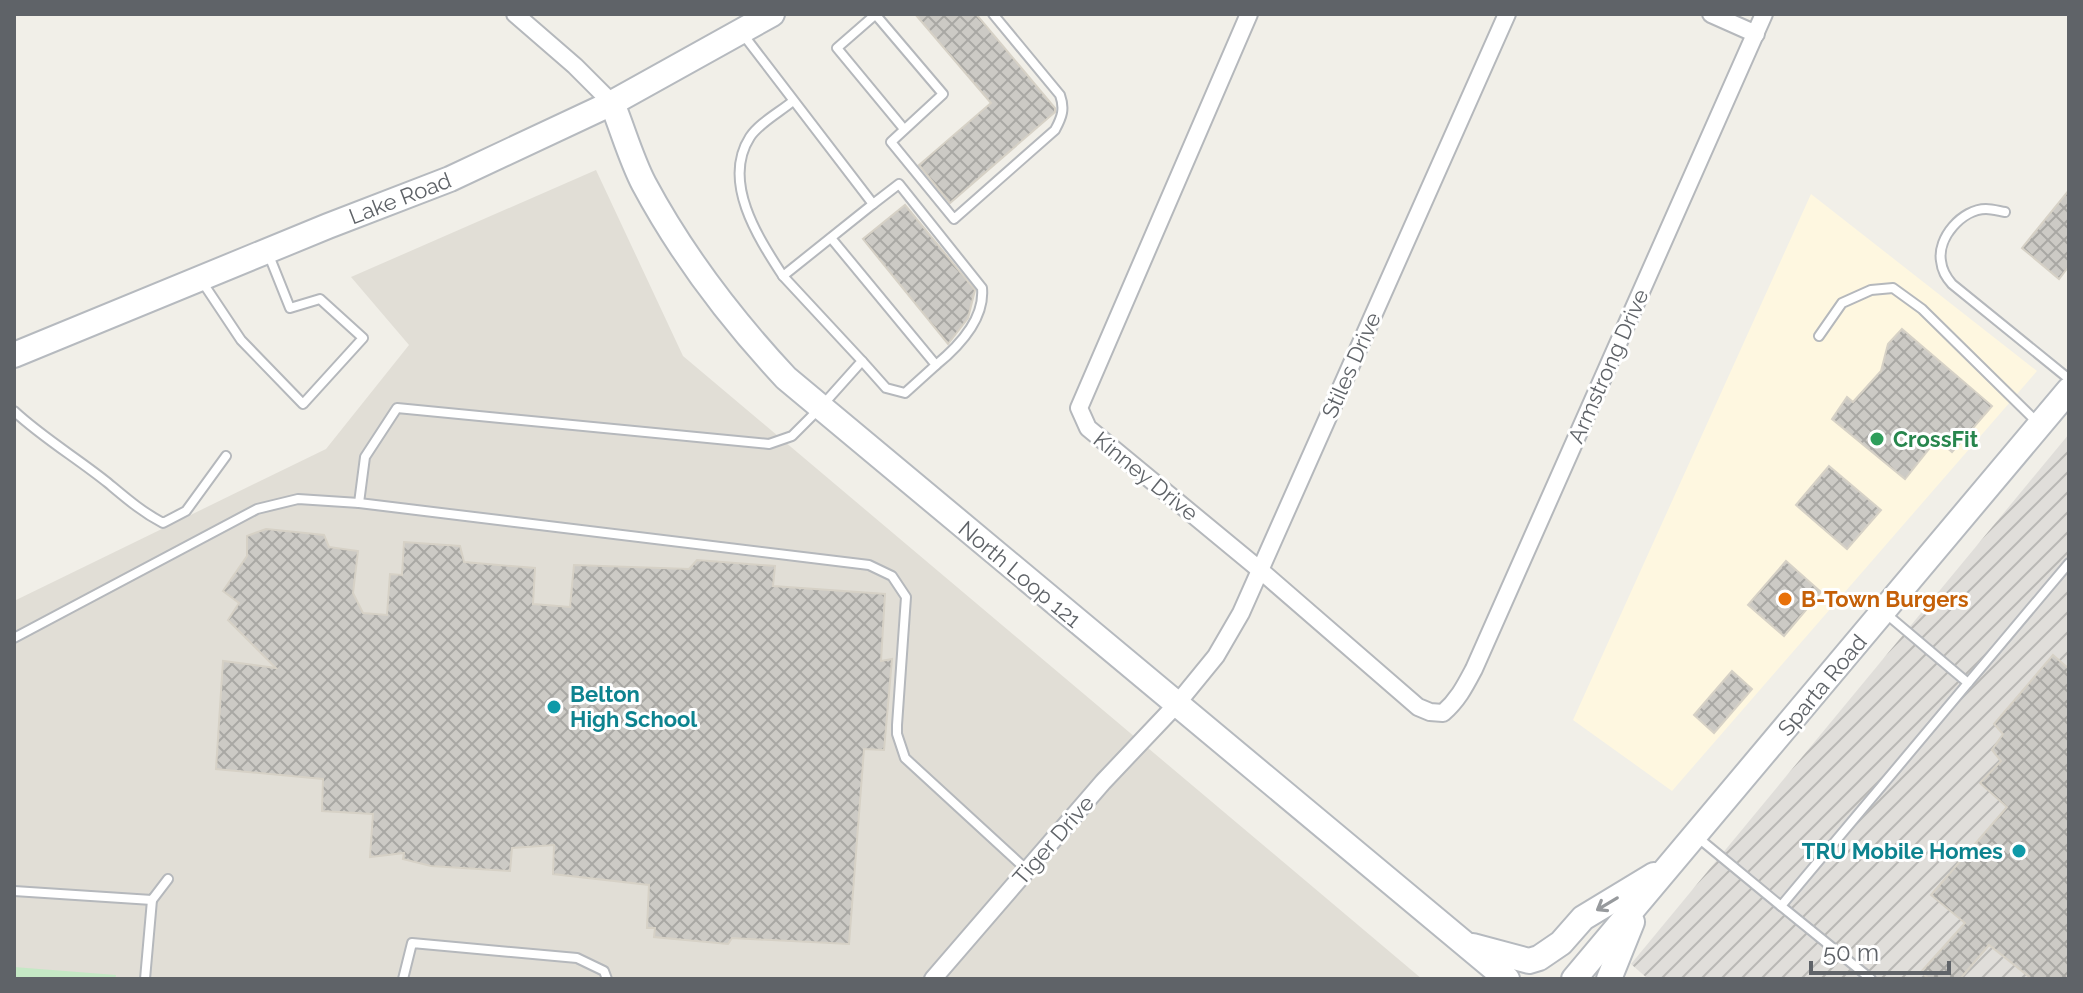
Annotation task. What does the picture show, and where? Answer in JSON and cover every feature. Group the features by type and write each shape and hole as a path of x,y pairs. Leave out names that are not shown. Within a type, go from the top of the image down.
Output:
{"main road":[{"name":"Lake Road","path":"14,355 450,179 612,103 772,14"},
{"name":"North Loop 121","path":"612,103 643,182 699,274 748,337 820,408 1460,940 1498,975"},
{"name":"Sparta Road","path":"1574,979 2069,390"},
{"path":"1460,940 1490,952 1529,961 1539,958 1561,943 1583,918 1673,863"},
{"path":"1609,979 1643,898"}],"street":[{"path":"515,14 612,103"},
{"name":"Kinney Drive","path":"1249,14 1079,408 1088,428 1260,570 1418,707 1443,713"},
{"name":"Stiles Drive","path":"1176,705 1216,656 1241,613 1507,14"},
{"path":"1711,14 1756,34"},
{"name":"Armstrong Drive","path":"1443,713 1454,704 1469,679 1764,14"},
{"name":"Tiger Drive","path":"933,979 1103,782 1176,705"}],"lane":[{"path":"904,129 837,48 876,14 943,94 891,142 954,219 1055,130 1062,117 1060,95 993,14"},
{"path":"742,33 873,204"},
{"path":"783,276 899,184 982,288 982,299 965,338 936,365 905,393 886,388 783,276 761,243 744,202 739,172 751,135 793,101"},
{"path":"2005,212 1986,209 1972,212 1959,220 1943,244 1940,258 1944,273 1952,284 2069,379"},
{"path":"831,238 936,365"},
{"path":"201,279 241,340 303,404 363,338 320,299 290,308 267,251"},
{"path":"1819,336 1842,303 1871,290 1893,288 1922,309 2039,425"},
{"path":"359,503 365,457 397,408 769,444 792,436 862,361"},
{"path":"14,411 137,509 163,523 186,511 226,456"},
{"path":"14,638 257,509 298,499 359,503 869,565 892,576 906,597 897,725 905,758 1027,870"},
{"path":"1781,906 2069,563"},
{"path":"1883,611 1968,683"},
{"path":"1695,835 1871,979"},
{"path":"145,979 152,900 168,879"},
{"path":"14,891 152,900"},
{"path":"403,979 412,943 577,958 604,971 607,979"}],"shaded area":[{"path":"596,170 683,356 1422,979 14,979 14,601 326,449 409,345 351,277"},
{"path":"1811,194 2037,371 1672,791 1573,720"},
{"path":"2069,434 2069,979 1648,979 1631,964"}],"green space":[{"path":"14,967 116,975 115,979 14,979"}],"building":[{"path":"915,14 976,14 1055,108 1055,112 950,203 919,165 991,103"},
{"path":"2069,190 2069,266 2059,279 2022,248"},
{"path":"905,205 975,290 968,318 948,344 863,239"},
{"path":"1902,329 1992,406 1952,452 1937,439 1905,479 1832,419 1847,397 1853,402 1881,371 1888,344"},
{"path":"1829,466 1881,510 1847,549 1796,505"},
{"name":"Belton High School","path":"266,529 324,535 329,547 358,551 353,593 363,613 387,615 390,574 402,575 404,542 460,546 464,562 535,568 533,604 570,607 574,565 689,569 697,560 775,566 773,586 885,594 881,661 892,659 884,750 864,749 849,944 732,938 728,944 654,937 655,928 647,928 649,885 553,874 554,845 512,848 510,871 431,866 403,859 404,853 370,857 373,814 322,811 323,779 216,769 223,661 276,668 228,620 239,603 223,591 247,556 247,536"},
{"name":"B-Town Burgers","path":"1786,561 1821,592 1784,636 1748,605"},
{"name":"TRU Mobile Homes","path":"2053,655 2069,669 2069,979 2032,979 1989,945 1960,979 1929,979 1921,972 1965,923 1931,895 2007,807 1980,783 2001,761 1992,750 2003,734 1994,724"},
{"path":"1732,671 1752,689 1714,733 1694,715"}],"place":[{"name":"CrossFit","path":"1877,439"},
{"name":"B-Town Burgers","path":"1785,599"},
{"name":"Belton High School","path":"554,707"},
{"name":"TRU Mobile Homes","path":"2019,851"}]}
